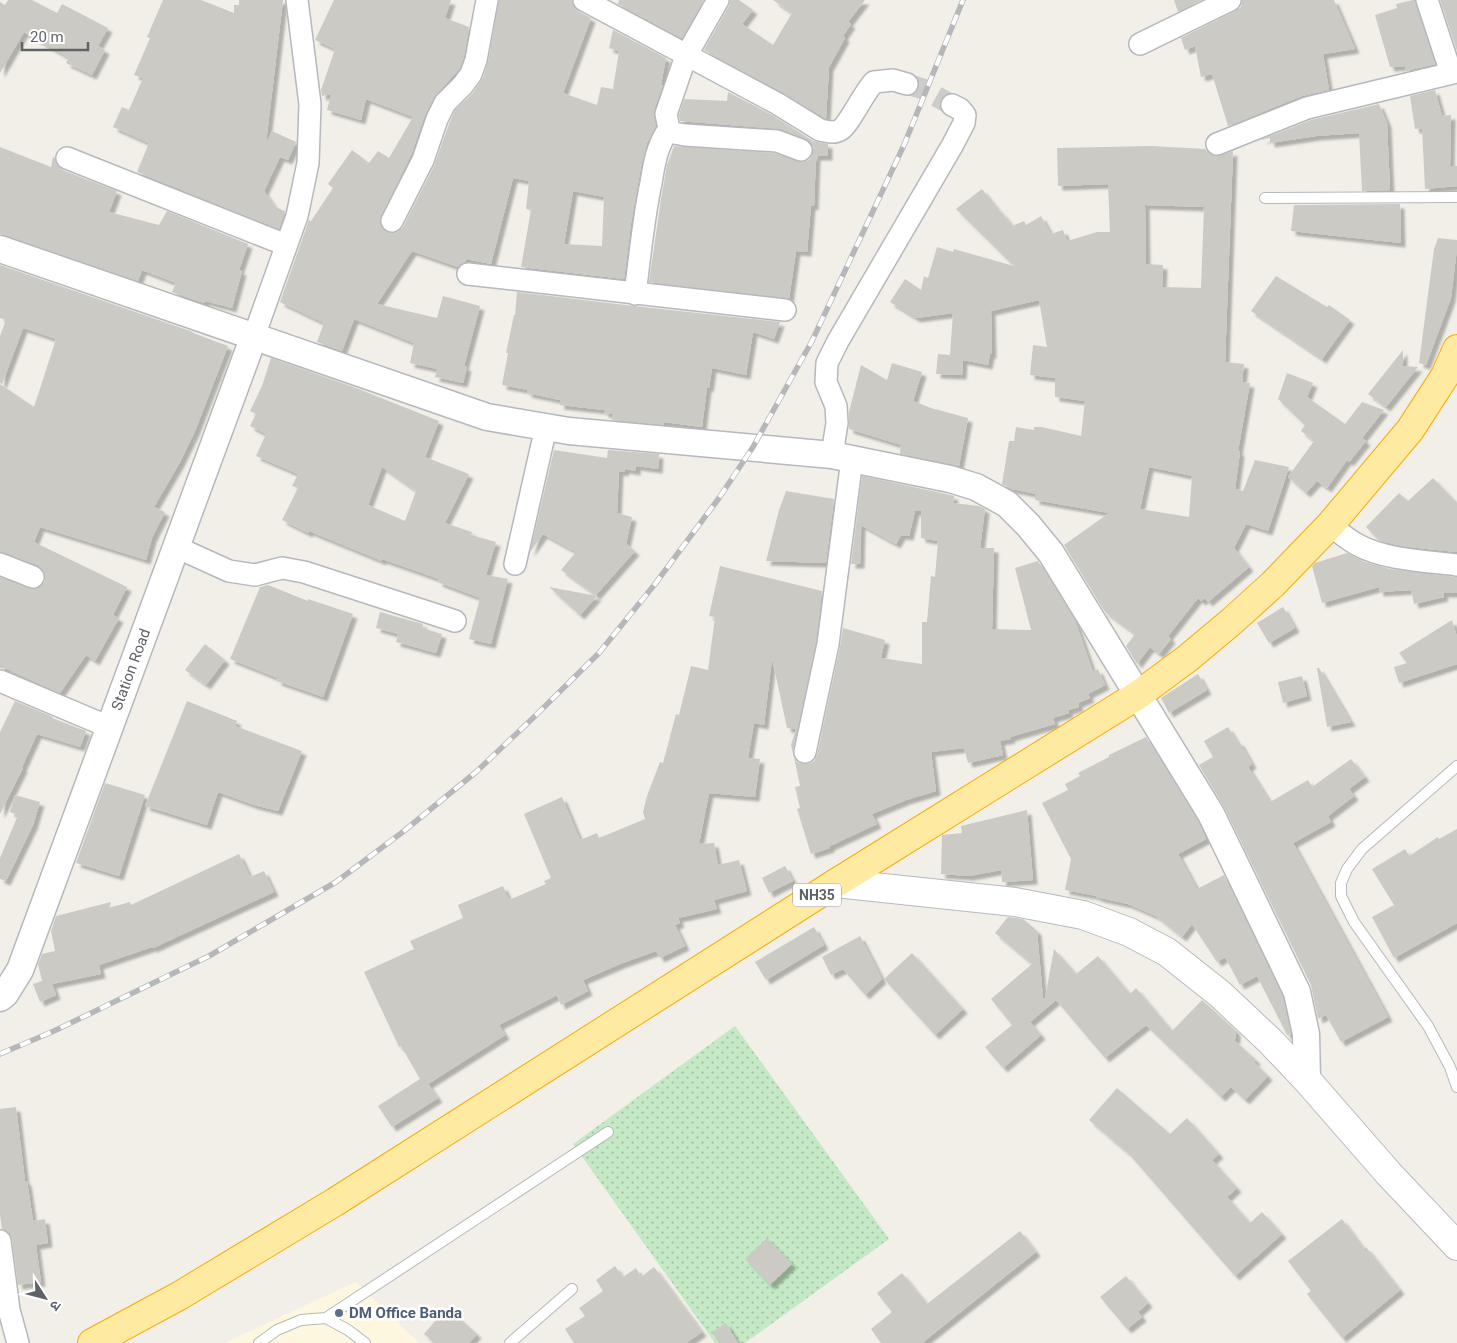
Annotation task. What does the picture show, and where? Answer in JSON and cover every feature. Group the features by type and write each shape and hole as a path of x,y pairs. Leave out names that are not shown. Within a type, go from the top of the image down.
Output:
{"highway":[{"name":"NH35","path":"92,1343 179,1296 335,1202 836,883 1138,695 1188,658 1238,616 1274,584 1330,525 1410,430 1445,376 1457,349"}],"main road":[{"path":"836,883 1014,902 1083,915 1129,932 1167,952 1220,994 1270,1042 1307,1080 1389,1174 1457,1246"}],"street":[{"path":"254,336 297,216 308,163 310,104 297,0"},
{"path":"392,221 423,160 437,119 445,103 471,74 476,60 488,0"},
{"path":"584,0 778,104 820,130 833,132 840,130 866,90 874,82 893,80 907,84"},
{"path":"718,0 686,56 666,114 666,122 669,129 674,133 685,135 777,142 801,150"},
{"path":"1140,44 1230,0"},
{"path":"1217,144 1307,108 1454,73 1427,0"},
{"path":"805,752 828,644 842,457 836,423 836,406 826,382 827,363 964,123 965,116 960,109 952,105"},
{"path":"635,294 645,210 656,156 663,137 669,129"},
{"path":"67,158 286,245"},
{"path":"0,249 487,418 568,431 842,457 950,479 976,487 1007,504 1028,525 1051,553 1211,814 1297,992 1306,1034 1307,1080"},
{"path":"468,274 785,310"},
{"name":"Station Road","path":"0,998 5,994 20,970 254,336"},
{"path":"515,564 546,427"},
{"path":"1330,525 1352,542 1374,552 1457,565"},
{"path":"176,547 229,571 255,575 282,568 304,572 455,621"},
{"path":"0,564 33,577"},
{"path":"0,681 109,727"},
{"path":"0,1241 9,1310 18,1343"}],"lane":[{"path":"1266,198 1457,197"},
{"path":"1457,766 1362,849 1347,869 1341,884 1341,896 1354,922 1428,1026 1450,1067 1457,1087"},
{"path":"259,1343 277,1330 301,1320 326,1318 608,1132"},
{"path":"510,1343 572,1289"},
{"path":"326,1318 348,1330 365,1343"}],"shaded area":[{"name":"DM Office Banda","path":"356,1282 419,1343 224,1343"}],"green space":[{"path":"735,1026 889,1239 745,1343 715,1343 573,1144"}],"building":[{"path":"8,0 32,0 57,13 62,4 108,28 98,46 105,50 92,75 66,63 69,58 24,32 0,73 0,2 5,5"},
{"path":"163,0 201,0 234,13 234,5 239,5 239,0 283,0 266,143 272,131 296,142 288,160 280,157 264,191 275,207 285,211 279,229 137,172 149,143 113,127 122,107 129,110 143,78 134,75 150,38 147,37"},
{"path":"334,0 451,0 445,18 469,27 464,57 460,68 434,97 425,115 411,155 381,216 382,228 392,233 398,232 403,227 434,166 455,110 472,94 483,78 488,62 499,0 572,0 573,6 578,11 591,18 563,93 597,105 601,87 613,89 619,51 609,48 613,30 666,58 661,85 663,85 654,110 656,126 647,143 641,167 624,279 521,267 531,210 526,209 529,181 513,178 491,264 466,259 458,267 412,251 377,304 437,318 443,296 480,306 464,366 467,367 463,383 435,377 437,369 410,363 414,343 354,319 342,351 317,342 324,323 280,302 309,220 311,221 333,188 328,184 352,150 369,163 378,151 389,158 413,117 366,99 361,120 327,110 331,94 322,96 321,90 335,49 315,40","holes":["573,191 604,197 602,246 564,244"]},
{"path":"619,0 704,0 682,38 618,4"},
{"path":"730,0 739,0 753,10 742,24 773,45 792,13 773,0 865,0 848,22 851,24 843,36 845,38 829,67 826,118 704,50 729,6"},
{"path":"1174,0 1202,0 1178,12"},
{"path":"1242,0 1334,0 1355,49 1323,54 1329,90 1302,96 1228,126 1212,74 1201,77 1195,46 1185,50 1181,38 1235,11 1241,7"},
{"path":"1415,0 1435,64 1406,71 1405,66 1390,67 1375,15 1397,8 1396,4"},
{"path":"1440,0 1457,0 1457,51"},
{"path":"1435,90 1442,116 1451,115 1450,166 1457,166 1457,186 1425,189 1422,128 1415,129 1410,96"},
{"path":"728,92 772,115 813,141 828,144 828,156 816,156 814,206 811,205 807,252 796,251 789,299 649,282 667,165 674,146 774,153 803,162 809,160 812,155 813,148 810,142 781,129 680,121 679,115 684,99 727,101"},
{"path":"1379,104 1387,123 1390,190 1362,191 1359,133 1316,136 1270,143 1270,138 1260,140 1311,120"},
{"path":"1151,146 1205,149 1210,154 1216,156 1233,151 1225,362 1244,364 1242,382 1250,383 1238,451 1240,452 1235,489 1243,491 1255,460 1289,467 1268,531 1246,524 1234,548 1249,567 1208,602 1205,598 1201,601 1198,598 1168,636 1171,639 1159,654 1150,647 1137,664 1126,646 1135,634 1105,612 1064,545 1109,513 1035,500 1036,494 1012,489 1002,484 1009,441 1014,441 1016,427 1034,430 1034,427 1042,427 1081,436 1085,401 1055,397 1055,378 1030,375 1033,345 1047,347 1039,300 991,311 992,354 990,354 988,365 963,360 962,375 936,374 938,354 950,355 953,313 916,318 890,302 905,279 921,290 924,276 928,278 937,247 953,252 954,249 1014,266 956,209 982,189 1012,226 1024,221 1026,225 1041,216 1051,234 1063,230 1067,241 1097,232 1110,232 1108,184 1058,186 1057,148","holes":["1145,205 1204,207 1201,288 1162,287 1163,265 1146,264","1149,467 1192,476 1189,517 1140,509"]},
{"path":"0,147 51,167 53,157 62,170 117,191 109,212 159,225 167,211 248,244 239,270 242,271 232,308 205,301 204,303 172,292 176,283 142,270 138,281 0,234"},
{"path":"1400,204 1401,243 1291,231 1294,205"},
{"path":"1438,238 1457,240 1457,248 1451,298 1426,365 1419,363 1434,249"},
{"path":"0,265 228,346 195,431 180,462 154,507 165,512 152,538 146,560 40,527 34,542 127,587 113,615 119,618 95,661 86,655 60,693 7,669 0,668 0,577 34,589 41,586 45,581 45,576 43,570 38,565 0,552 0,384 34,407 56,339 23,328 2,384 0,383 0,336 6,320 0,318"},
{"path":"1276,276 1327,307 1329,305 1350,320 1322,359 1251,311"},
{"path":"517,292 780,322 774,339 753,332 746,375 712,368 709,388 707,387 702,427 664,422 664,425 612,420 613,414 604,413 604,410 560,405 560,400 527,393 528,390 502,385 508,353 506,353 515,315"},
{"path":"1403,350 1403,366 1418,367 1386,407 1368,394"},
{"path":"271,358 356,388 439,421 425,457 469,474 445,523 472,532 471,535 496,542 486,575 508,579 491,644 469,639 480,598 438,582 439,579 382,559 382,561 309,531 308,533 282,520 298,488 292,486 298,474 256,456 266,434 250,426 256,414 250,411 262,386","holes":["382,467 416,491 405,521 368,505"]},
{"path":"892,363 922,372 913,401 968,418 959,466 900,454 901,445 849,429 849,412 861,365 887,380"},
{"path":"1287,373 1313,383 1307,397 1345,424 1362,402 1384,410 1362,438 1366,441 1349,462 1347,460 1327,488 1317,481 1306,493 1288,477 1314,441 1301,431 1305,425 1278,399"},
{"path":"554,450 607,458 608,450 659,454 658,469 636,466 636,471 625,469 624,472 619,471 617,513 632,517 626,544 635,551 596,595 561,570 576,552 543,534 530,552"},
{"path":"862,476 954,496 953,503 979,506 985,509 980,548 994,548 992,629 1031,630 1015,568 1038,561 1075,620 1093,672 1098,669 1105,685 1088,694 1090,698 1078,703 1079,707 1068,710 1069,713 1053,718 1055,724 1000,741 1003,755 968,763 964,748 931,752 936,791 906,800 872,814 877,824 830,846 830,848 811,854 797,809 800,808 795,787 800,786 794,757 797,762 808,764 814,761 817,755 843,628 885,640 881,658 922,664 922,622 927,622 931,576 935,577 938,541 921,538 921,511 915,511 909,536 901,535 896,544 861,525 860,564 851,564"},
{"path":"1433,478 1457,503 1457,552 1408,547 1384,542 1379,540 1366,527 1399,493 1408,501"},
{"path":"786,491 834,499 826,563 766,561 779,510"},
{"path":"1347,553 1365,562 1390,569 1457,577 1457,593 1443,593 1444,597 1414,604 1411,590 1379,592 1379,587 1322,603 1312,566 1315,563"},
{"path":"720,566 822,591 816,642 793,753 791,745 796,729 787,728 772,658 764,725 754,723 748,758 760,759 755,797 709,793 699,844 714,843 718,865 739,860 747,891 714,900 717,909 678,918 680,923 675,925 685,946 660,958 656,951 620,964 583,980 588,991 561,1005 557,995 499,1025 505,1035 428,1084 438,1098 392,1127 378,1106 420,1079 401,1046 399,1047 364,972 414,949 410,941 463,918 458,905 503,886 509,900 546,884 544,881 551,878 524,814 562,797 580,840 597,833 599,838 645,819 643,812 647,796 660,762 663,763 676,714 679,715 691,666 708,670 715,617 709,616"},
{"path":"268,585 308,601 308,599 353,614 323,697 277,681 278,678 230,659 260,587"},
{"path":"549,587 597,596 580,615"},
{"path":"1283,607 1295,628 1269,643 1257,623"},
{"path":"380,612 423,624 422,628 442,634 436,653 396,642 398,634 376,628"},
{"path":"1452,620 1457,637 1457,664 1399,683 1394,667 1407,663 1399,653"},
{"path":"205,644 225,660 206,685 185,670"},
{"path":"1317,668 1319,668 1351,722 1327,727"},
{"path":"1198,674 1207,690 1169,713 1161,698"},
{"path":"1302,676 1307,696 1283,703 1278,682"},
{"path":"15,701 86,731 80,747 37,734 23,768 0,814 0,732"},
{"path":"187,701 237,721 235,726 302,751 278,811 254,805 218,792 207,825 145,806"},
{"path":"1228,727 1237,742 1239,741 1252,764 1248,767 1270,802 1308,780 1312,787 1351,759 1365,777 1349,789 1354,796 1328,816 1331,822 1293,843 1388,1017 1341,1042 1326,1015 1318,1019 1311,985 1224,807 1199,765 1213,757 1204,741"},
{"path":"1146,737 1198,821 1206,839 1178,854 1197,889 1224,875 1283,997 1291,1034 1287,1035 1257,976 1240,985 1225,957 1217,962 1192,924 1182,937 1156,916 1128,904 1065,890 1071,859 1042,803 1068,790 1065,784 1080,776 1078,773"},
{"path":"105,783 145,795 119,876 76,863"},
{"path":"15,795 40,802 33,825 6,881 0,879 0,858 18,815 10,812"},
{"path":"1027,810 1033,880 1002,882 1001,870 969,876 941,874 942,835 962,833 961,826"},
{"path":"1457,829 1457,923 1394,958 1372,917 1394,905 1372,869 1405,849 1409,856 1438,837 1439,839"},
{"path":"239,854 250,877 264,871 274,892 153,948 99,965 101,974 52,984 56,995 40,1002 33,984 42,981 38,964 42,954 55,951 51,931 56,916 111,902 109,908 130,902 131,905"},
{"path":"785,866 793,881 769,893 762,878"},
{"path":"1008,917 1023,919 1037,931 1043,998 1045,998 1054,949 1076,974 1098,956 1130,994 1136,988 1172,1031 1202,1000 1236,1031 1236,1038 1234,1040 1256,1060 1254,1062 1268,1076 1245,1100 1231,1087 1221,1097 1146,1025 1105,1058 1056,1000 1030,1022 1041,1035 1003,1068 985,1047 1012,1025 991,999 1032,964 995,933"},
{"path":"814,927 824,945 766,980 755,962"},
{"path":"860,936 882,979 865,995 843,969 831,975 822,957"},
{"path":"912,953 963,1009 935,1035 884,979"},
{"path":"1117,1088 1170,1134 1187,1118 1219,1154 1212,1160 1237,1188 1227,1197 1250,1223 1262,1212 1282,1234 1235,1276 1129,1154 1089,1120"},
{"path":"16,1107 25,1181 27,1181 33,1221 45,1219 48,1243 36,1245 41,1282 18,1285 12,1239 10,1233 2,1229 0,1215 0,1109"},
{"path":"1342,1219 1364,1249 1366,1247 1400,1290 1342,1338 1307,1294 1311,1291 1288,1261"},
{"path":"1020,1231 1036,1252 922,1343 881,1343 871,1329 892,1312 877,1293 902,1273 927,1304"},
{"path":"767,1238 792,1264 770,1285 745,1259"},
{"path":"615,1266 623,1277 636,1268 641,1277 654,1267 702,1332 686,1343 574,1343 565,1329 585,1316 579,1308 603,1291 596,1280"},
{"path":"1126,1276 1148,1303 1138,1312 1142,1317 1127,1329 1100,1297"},
{"path":"447,1307 477,1334 469,1343 434,1343 424,1334"},
{"path":"726,1323 738,1343 719,1343 712,1332"}],"tunnel":[{"path":"907,84 923,89 952,105"}],"railway":[{"path":"0,1054 54,1031 209,956 336,882 404,831 476,772 599,653 655,584 719,498 753,447 812,341 904,145 963,0"}],"place":[{"name":"DM Office Banda","path":"339,1313"}]}
